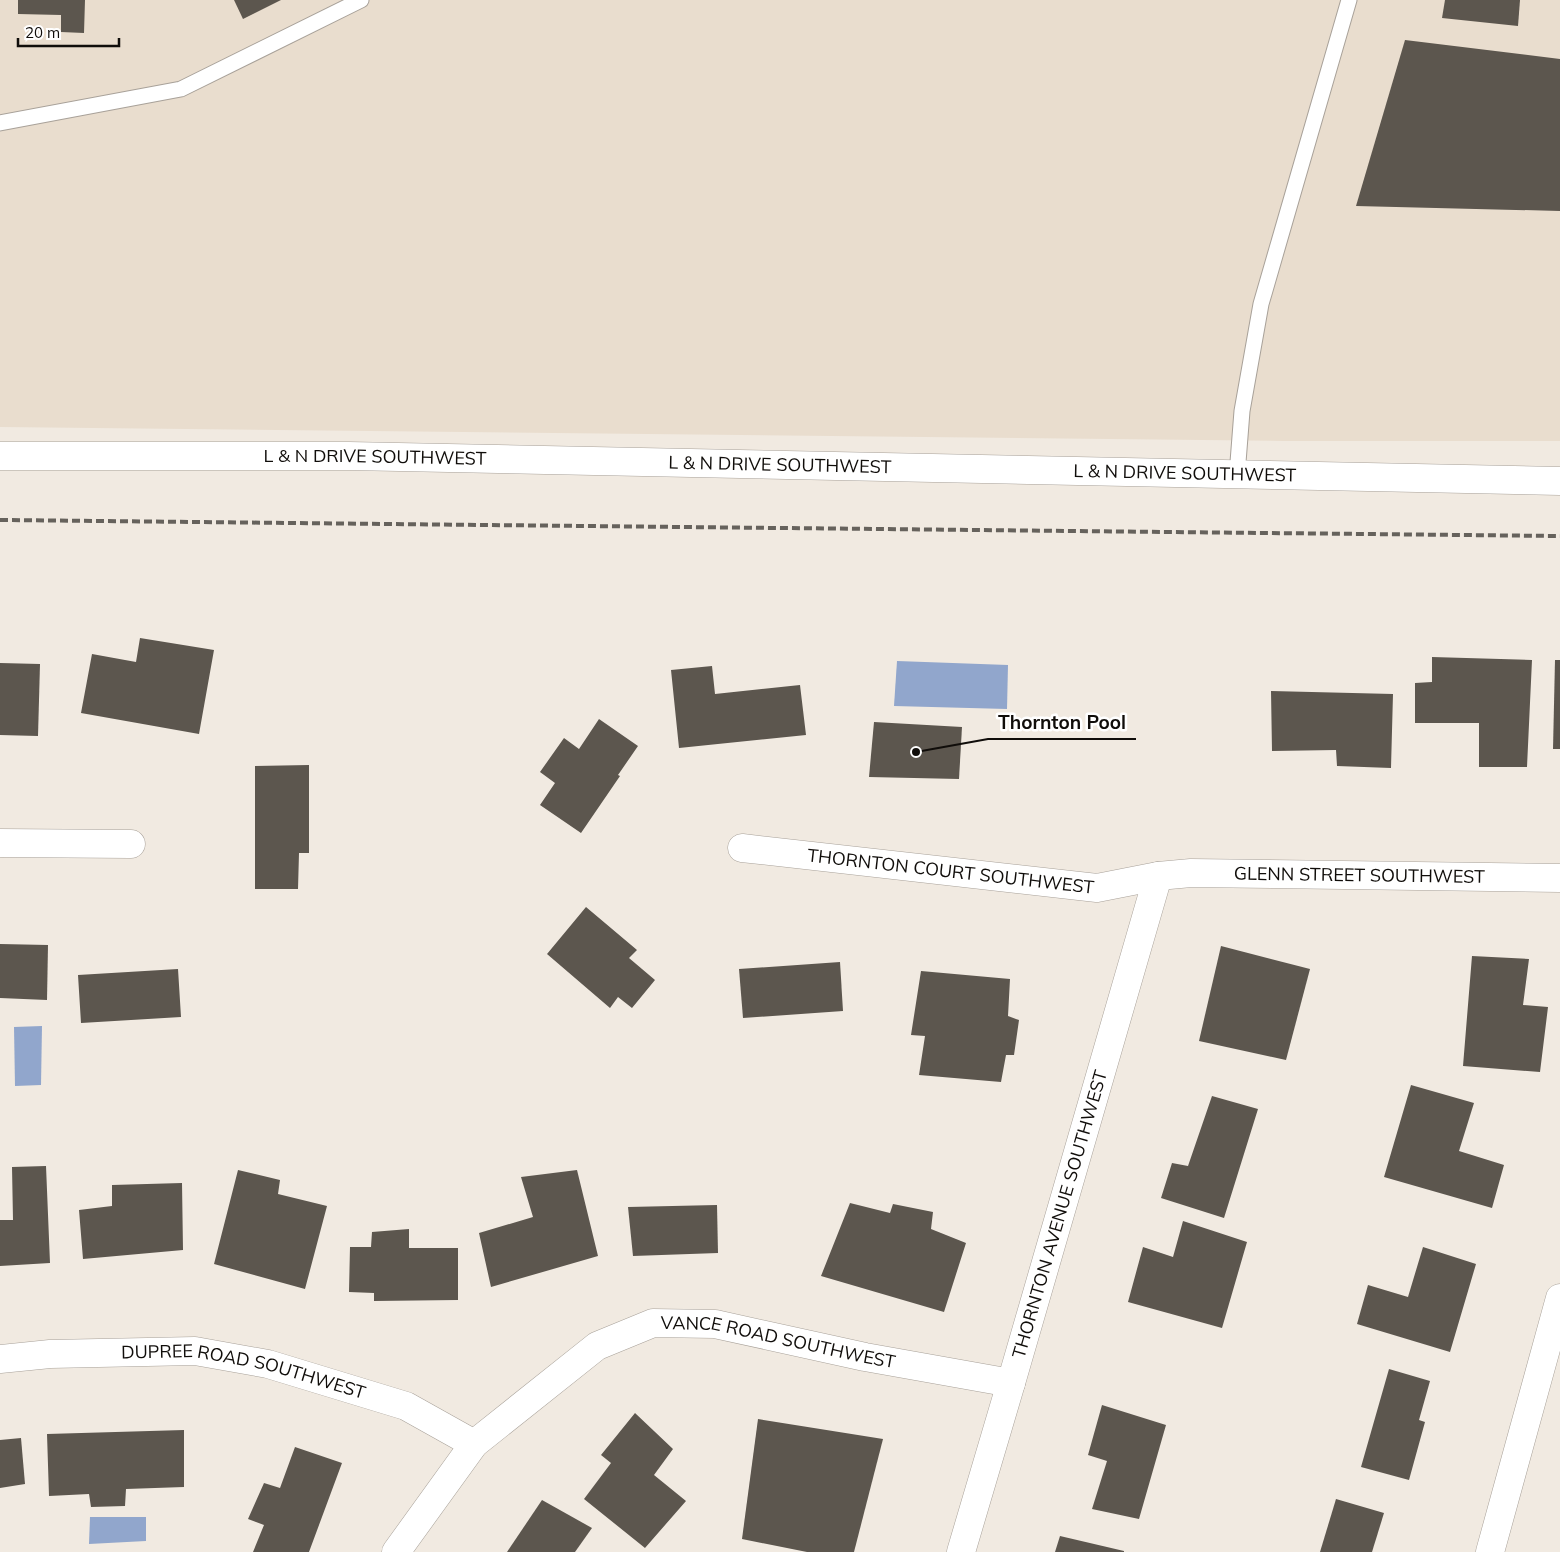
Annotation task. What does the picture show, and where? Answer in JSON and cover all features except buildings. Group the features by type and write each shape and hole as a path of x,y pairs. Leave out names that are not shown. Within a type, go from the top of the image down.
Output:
{"street":[{"name":"L & N DRIVE SOUTHWEST","path":"0,456 366,456 1560,482"},
{"path":"0,843 131,844"},
{"name":"THORNTON COURT SOUTHWEST","path":"742,848 1096,888 1158,876"},
{"name":"GLENN STREET SOUTHWEST","path":"1158,876 1191,873 1560,878"},
{"name":"THORNTON AVENUE SOUTHWEST","path":"960,1552 1011,1384 1158,876"},
{"path":"1490,1552 1556,1327 1560,1298"},
{"name":"VANCE ROAD SOUTHWEST","path":"396,1552 474,1444 597,1346 653,1323 715,1324 865,1358 1011,1384"},
{"name":"DUPREE ROAD SOUTHWEST","path":"0,1359 50,1354 195,1351 268,1364 406,1406 474,1444"}],"lane":[{"path":"0,123 181,89 361,0"},
{"path":"1237,475 1242,411 1261,304 1349,0"}],"shaded area":[{"path":"0,0 1560,0 1560,441 1284,441 0,427"}],"water":[{"path":"897,661 1008,665 1007,709 894,706"},
{"path":"42,1026 41,1085 15,1086 14,1027"},
{"path":"90,1517 146,1517 146,1541 89,1544"}],"railway":[{"path":"0,520 1560,536"}],"place":[{"name":"Thornton Pool","path":"916,752"}]}
